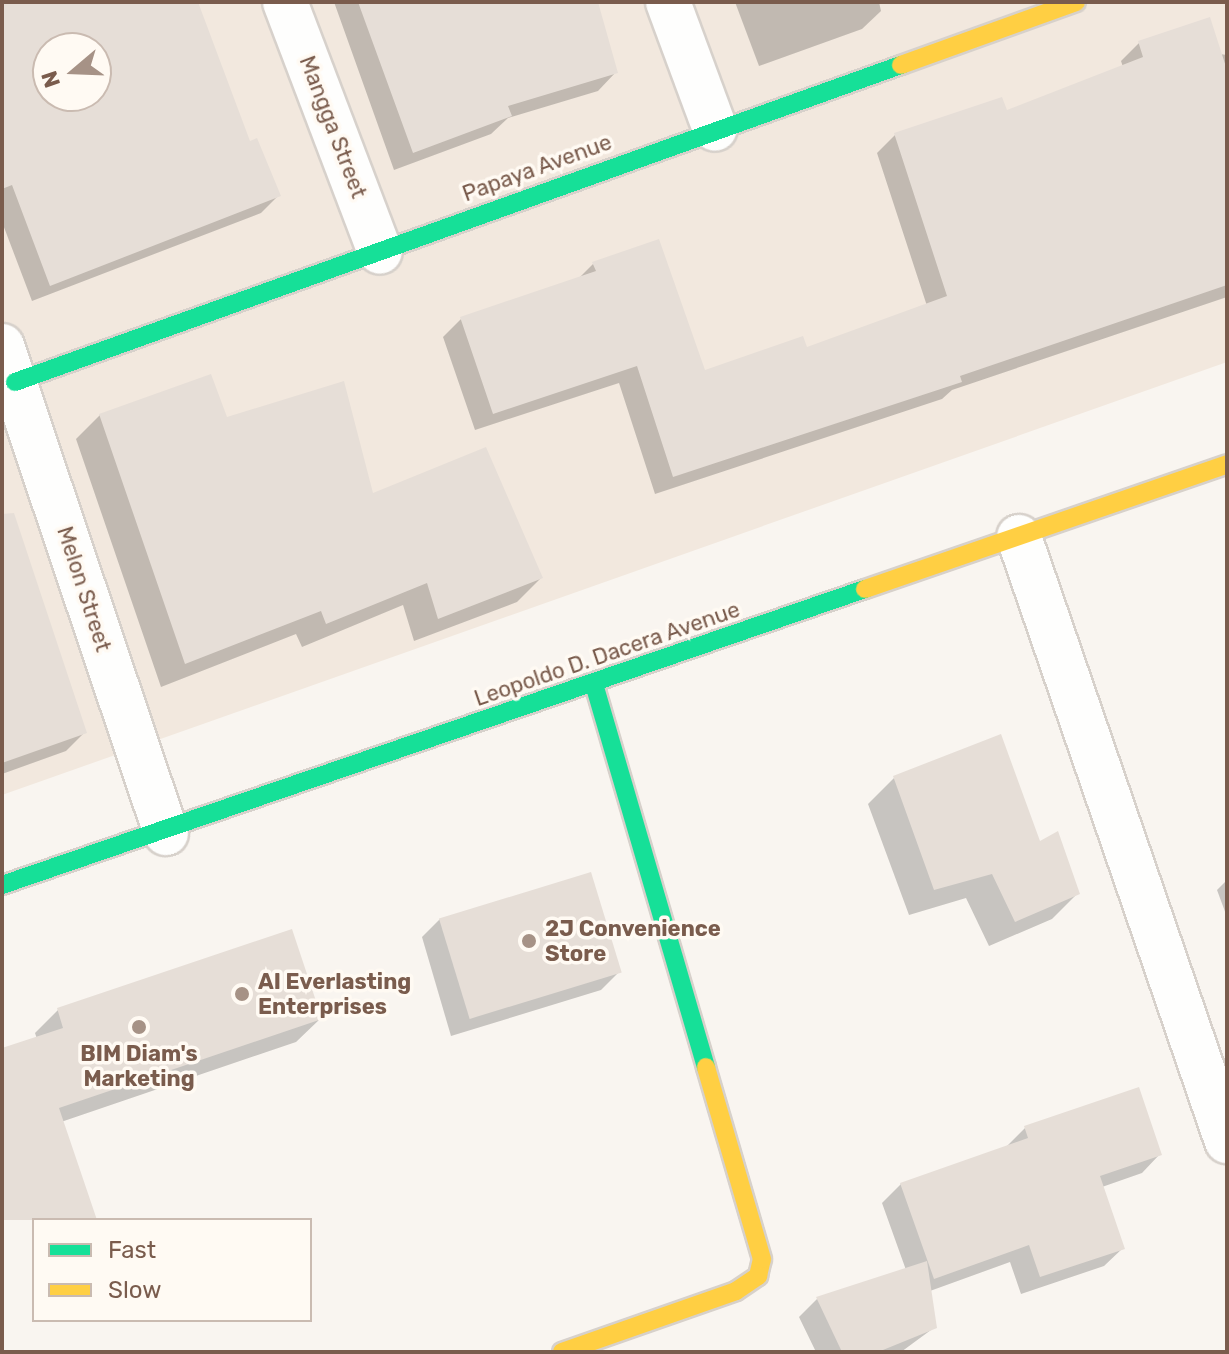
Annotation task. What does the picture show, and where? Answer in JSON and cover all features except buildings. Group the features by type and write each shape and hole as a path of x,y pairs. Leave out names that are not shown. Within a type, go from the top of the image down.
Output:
{"street":[{"name":"Mangga Street","path":"285,2 380,252"},
{"path":"668,2 715,129"},
{"name":"Papaya Avenue","path":"8,364 380,252 1055,5"},
{"name":"Melon Street","path":"8,364 166,833"},
{"name":"Leopoldo D. Dacera Avenue","path":"2,885 166,833 1227,464"},
{"path":"1019,537 1227,1141"},
{"path":"562,1352 736,1291 758,1276 762,1259 594,684"}],"shaded area":[{"path":"2,2 1227,2 1227,362 2,795"}],"traffic: fast":[{"path":"15,382 901,65"},
{"path":"2,885 865,589"},
{"path":"594,684 706,1067"}],"traffic: slow":[{"path":"901,65 1076,2"},
{"path":"865,589 1227,464"},
{"path":"562,1352 736,1291 758,1276 762,1259 706,1067"}],"place":[{"name":"2J Convenience Store","path":"529,941"},
{"name":"AI Everlasting Enterprises","path":"242,994"},
{"name":"BIM Diam's Marketing","path":"139,1027"}]}
